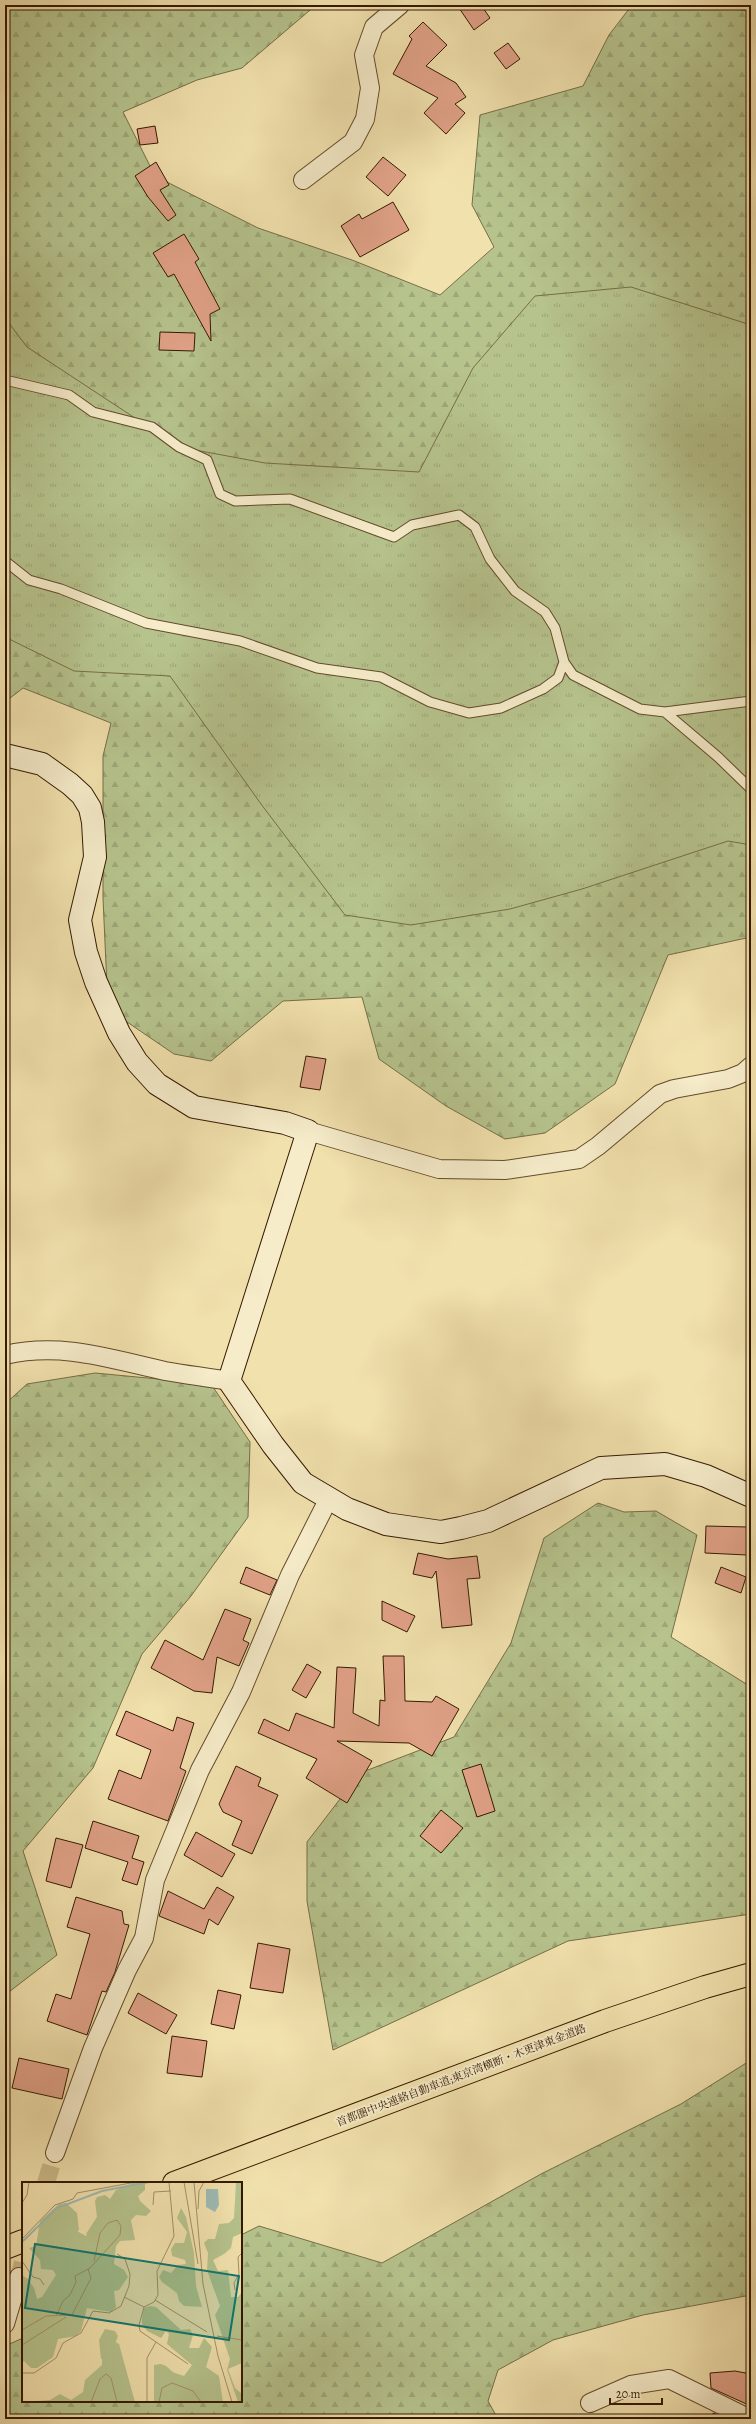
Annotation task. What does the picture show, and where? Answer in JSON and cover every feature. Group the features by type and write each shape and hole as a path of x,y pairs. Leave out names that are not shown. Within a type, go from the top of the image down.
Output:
{"highway":[{"path":"705,1987 751,1964"},
{"name":"首都圏中央連絡自動車道;東京湾横断・木更津東金道路","path":"177,2182 605,2021 705,1987 751,1974"},
{"path":"5,2248 22,2241"}],"street":[{"path":"303,180 353,142 366,119 370,88 364,55 374,27 400,5"},
{"path":"5,755 42,764 70,784 82,796 90,808 93,822 95,857 80,920 86,952 96,982 119,1033 137,1062 156,1084 194,1107 285,1123 440,1169 505,1170 579,1159 598,1146 660,1094 674,1089 728,1079 751,1066"},
{"path":"228,1381 308,1131"},
{"path":"5,1354 54,1349 98,1355 165,1371 228,1381 272,1445 303,1483 347,1509 386,1524 441,1532 488,1521 601,1468 665,1464 706,1476 751,1496"},
{"path":"55,2153 93,2048 127,1970 144,1938 155,1880 200,1770 240,1692 290,1575 329,1498"},
{"path":"5,2324 19,2277"},
{"path":"590,2403 631,2385 669,2378 744,2416 751,2417"}],"lane":[{"path":"5,380 69,396 93,412 152,427 179,447 207,460 220,494 235,501 290,499 394,537 412,525 459,515 475,527 490,559 515,591 545,612 555,628 564,662 573,675 640,709 665,712 751,701"},
{"path":"5,561 29,580 61,589 146,623 240,641 317,668 381,677 430,702 469,712 501,708 543,689 558,678 564,662"},
{"path":"665,712 718,757 751,789"}],"green space":[{"path":"5,5 316,5 242,68 197,80 123,112 155,176 258,228 352,260 440,295 494,247 472,205 480,115 583,86 609,35 632,5 737,5 740,10 751,11 751,325 631,287 535,296 473,368 419,472 265,463 179,447 27,347 5,318"},
{"path":"5,162 300,404 575,229 751,270 751,891 304,957 139,704 5,665"},
{"path":"5,637 74,671 170,676 261,804 345,915 411,925 510,909 582,889 728,841 751,845 751,937 668,955 615,1084 545,1133 505,1139 446,1106 379,1059 362,997 283,1001 211,1061 174,1054 108,1009 103,898 103,756 111,723 23,688 5,702"},
{"path":"95,1373 211,1384 250,1442 248,1517 191,1596 142,1654 93,1768 23,1851 57,1955 5,1995 5,1404 27,1384"},
{"path":"598,1503 624,1512 656,1511 697,1535 671,1637 751,1687 751,1914 568,1941 333,2050 307,1901 307,1842 360,1773 454,1737 511,1643 544,1538"},
{"path":"751,2060 751,2295 643,2315 553,2340 498,2370 488,2401 498,2419 5,2419 5,2346 22,2338 22,2402 242,2402 242,2234 259,2226 382,2263 541,2174 681,2104"}],"building":[{"path":"457,5 481,5 490,18 474,30"},
{"path":"423,22 447,45 426,66 456,83 466,97 455,104 465,113 446,134 424,113 438,98 393,74 412,39 409,36"},
{"path":"508,43 520,59 506,69 494,53"},
{"path":"155,126 158,143 140,145 137,129"},
{"path":"383,157 406,175 388,196 366,177"},
{"path":"156,162 169,185 160,190 176,215 168,221 148,197 135,176"},
{"path":"393,202 409,230 360,257 341,226 359,214 362,219"},
{"path":"184,234 199,259 195,262 220,309 210,314 211,341 174,274 168,277 153,253"},
{"path":"160,332 195,333 194,351 159,350"},
{"path":"306,1056 326,1059 320,1090 300,1087"},
{"path":"706,1526 748,1527 747,1555 705,1553"},
{"path":"418,1553 448,1559 477,1556 480,1578 467,1579 472,1625 442,1628 436,1571 432,1578 413,1574"},
{"path":"246,1567 277,1580 270,1595 240,1583"},
{"path":"721,1567 746,1577 741,1593 715,1583"},
{"path":"382,1601 415,1616 407,1632 382,1620"},
{"path":"225,1609 251,1619 243,1640 249,1643 239,1666 217,1657 212,1693 194,1691 151,1668 165,1640 203,1660"},
{"path":"383,1656 404,1656 405,1701 432,1702 436,1696 459,1709 432,1756 409,1743 337,1741 372,1761 347,1803 306,1778 317,1759 258,1733 264,1719 289,1731 296,1713 334,1728 337,1667 356,1668 353,1713 379,1726 380,1700 385,1701"},
{"path":"307,1664 321,1672 306,1698 292,1690"},
{"path":"126,1711 173,1731 177,1717 194,1723 180,1768 186,1771 168,1821 108,1799 119,1770 141,1779 151,1750 116,1735"},
{"path":"481,1764 495,1811 477,1817 462,1770"},
{"path":"236,1766 261,1778 258,1786 278,1795 252,1854 232,1845 242,1821 223,1812 219,1804"},
{"path":"441,1810 463,1828 441,1853 420,1836"},
{"path":"93,1821 139,1836 132,1858 144,1862 137,1885 122,1880 128,1862 85,1848"},
{"path":"196,1832 235,1854 222,1877 184,1855"},
{"path":"56,1838 83,1845 71,1888 46,1881"},
{"path":"217,1887 234,1897 218,1925 209,1919 204,1934 159,1916 168,1891 204,1909"},
{"path":"76,1897 122,1911 124,1924 129,1925 115,1972 106,1992 102,1991 87,2035 47,2021 56,1994 71,1999 90,1934 67,1927"},
{"path":"258,1943 290,1949 283,1993 250,1988"},
{"path":"218,1990 241,1995 234,2029 211,2024"},
{"path":"138,1993 177,2015 166,2034 128,2013"},
{"path":"172,2036 207,2041 202,2077 167,2073"},
{"path":"19,2058 69,2069 62,2099 12,2088"},
{"path":"735,2371 751,2374 751,2406 711,2388 710,2373"},
{"path":"713,2413 726,2419 714,2419"}],"tunnel":[{"path":"46,2182 55,2153"},
{"path":"19,2277 22,2266"}]}
